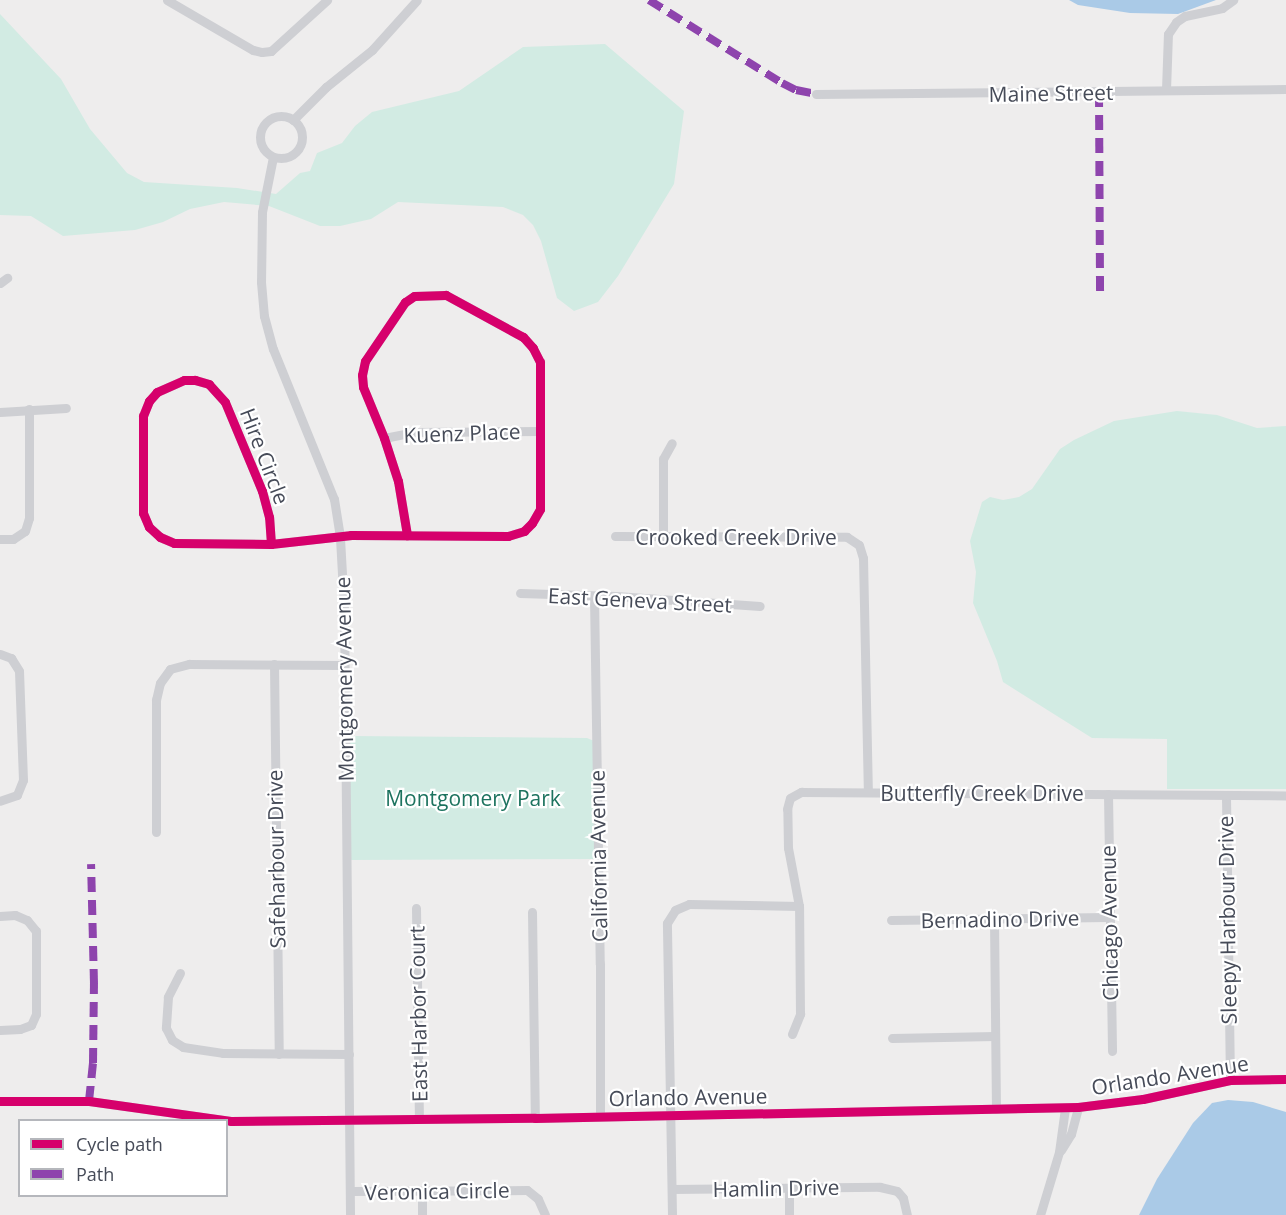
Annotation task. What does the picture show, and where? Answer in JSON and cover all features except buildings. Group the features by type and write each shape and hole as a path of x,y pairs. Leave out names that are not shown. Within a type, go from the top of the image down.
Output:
{"street":[{"path":"167,0 184,4 253,50 262,52 271,51 327,0"},
{"path":"293,120 326,87 372,50 417,0"},
{"path":"1166,90 1168,34 1176,22 1185,16 1222,8 1233,0"},
{"name":"Maine Street","path":"816,94 1286,89"},
{"path":"279,116 293,120 301,129 301,144 288,157 273,157 266,153 259,140 263,126 279,116"},
{"name":"Montgomery Avenue","path":"273,157 262,212 261,282 264,316 273,349 334,499 340,538 344,664 350,1215"},
{"path":"407,535 404,507 384,438 363,387 365,361 405,302 414,296 446,295 523,337 533,348 540,362 540,431"},
{"name":"Hire Circle","path":"271,544 269,517 262,490 225,402 209,384 195,380 184,380 157,392 149,401 143,416 143,513 149,527 160,537 174,543 271,544 351,535 508,536 524,531 540,509 540,431"},
{"path":"0,412 66,408"},
{"path":"0,539 13,539 25,531 29,518 29,409"},
{"name":"Kuenz Place","path":"384,438 416,432 540,431"},
{"path":"663,536 663,459 672,443"},
{"name":"Crooked Creek Drive","path":"615,536 847,537 859,545 863,558 868,792"},
{"name":"East Geneva Street","path":"520,593 760,606"},
{"name":"California Avenue","path":"594,596 600,1116"},
{"path":"0,654 11,658 19,671 23,780 17,795 0,801"},
{"path":"156,832 156,700 160,683 170,669 189,664 344,664"},
{"name":"Safeharbour Drive","path":"274,664 279,1054"},
{"name":"Butterfly Creek Drive","path":"799,906 788,848 787,809 790,798 801,792 1286,795"},
{"name":"Chicago Avenue","path":"1108,794 1108,917 1112,1051"},
{"name":"Sleepy Harbour Drive","path":"1226,796 1230,1080"},
{"path":"672,1215 667,923 675,910 689,904 799,906 800,1014 792,1034"},
{"name":"East Harbor Court","path":"416,908 419,1119"},
{"path":"532,912 535,1118"},
{"path":"0,916 15,915 27,920 36,931 36,1014 31,1025 20,1029 0,1030"},
{"name":"Bernadino Drive","path":"891,920 1108,917"},
{"path":"994,919 996,1109"},
{"path":"180,973 168,997 166,1028 172,1041 183,1047 223,1053 349,1054"},
{"path":"892,1038 995,1036"},
{"name":"Orlando Avenue","path":"228,1121 535,1118 1065,1108 1143,1099 1230,1080 1286,1079"},
{"name":"Orlando Avenue","path":"0,1101 89,1101 217,1119"},
{"path":"1059,1152 1071,1134 1078,1107"},
{"path":"1040,1215 1059,1152 1065,1108"},
{"name":"Hamlin Drive","path":"672,1189 880,1187 897,1191 903,1198 907,1215"},
{"path":"789,1188 789,1215"},
{"name":"Veronica Circle","path":"350,1191 527,1190 538,1199 545,1215"},
{"path":"422,1191 422,1215"}],"green space":[{"path":"0,14 61,79 90,129 127,173 144,182 237,188 276,194 300,173 310,171 317,153 342,143 355,126 372,112 459,91 523,47 605,44 684,111 674,184 618,276 598,302 574,311 557,298 541,241 533,225 523,215 503,207 398,202 371,219 340,226 320,226 269,206 224,202 190,209 163,222 135,230 63,236 31,216 0,215"},
{"path":"1177,411 1217,415 1257,428 1286,426 1286,789 1167,789 1167,739 1092,738 1003,682 997,661 973,603 976,572 970,541 982,502 990,497 1003,500 1019,497 1032,489 1060,449 1114,421"},
{"name":"Montgomery Park","path":"349,736 587,738 594,741 596,859 351,860"}],"water":[{"path":"1069,0 1216,0 1178,14 1130,13 1078,5"},
{"path":"1228,1100 1253,1102 1286,1112 1286,1215 1139,1215 1157,1179 1193,1123 1212,1103"}],"marked path":[{"path":"649,0 782,83 796,90 816,94"},
{"path":"1099,92 1100,296"},
{"path":"89,1101 93,1063 94,984 91,864"}],"cycle path":[{"path":"271,544 269,517 262,491 225,402 209,384 195,380 184,380 157,392 149,401 143,416 143,513 149,527 160,537 174,543 271,544 351,535 508,536 524,531 532,523 540,509 540,362 533,348 523,337 446,295 414,296 405,302 365,361 362,375 363,387 384,438 398,481 407,535"},
{"path":"228,1121 535,1118 1078,1107 1143,1099 1230,1080 1286,1079"},
{"path":"0,1101 89,1101 217,1119"}]}
